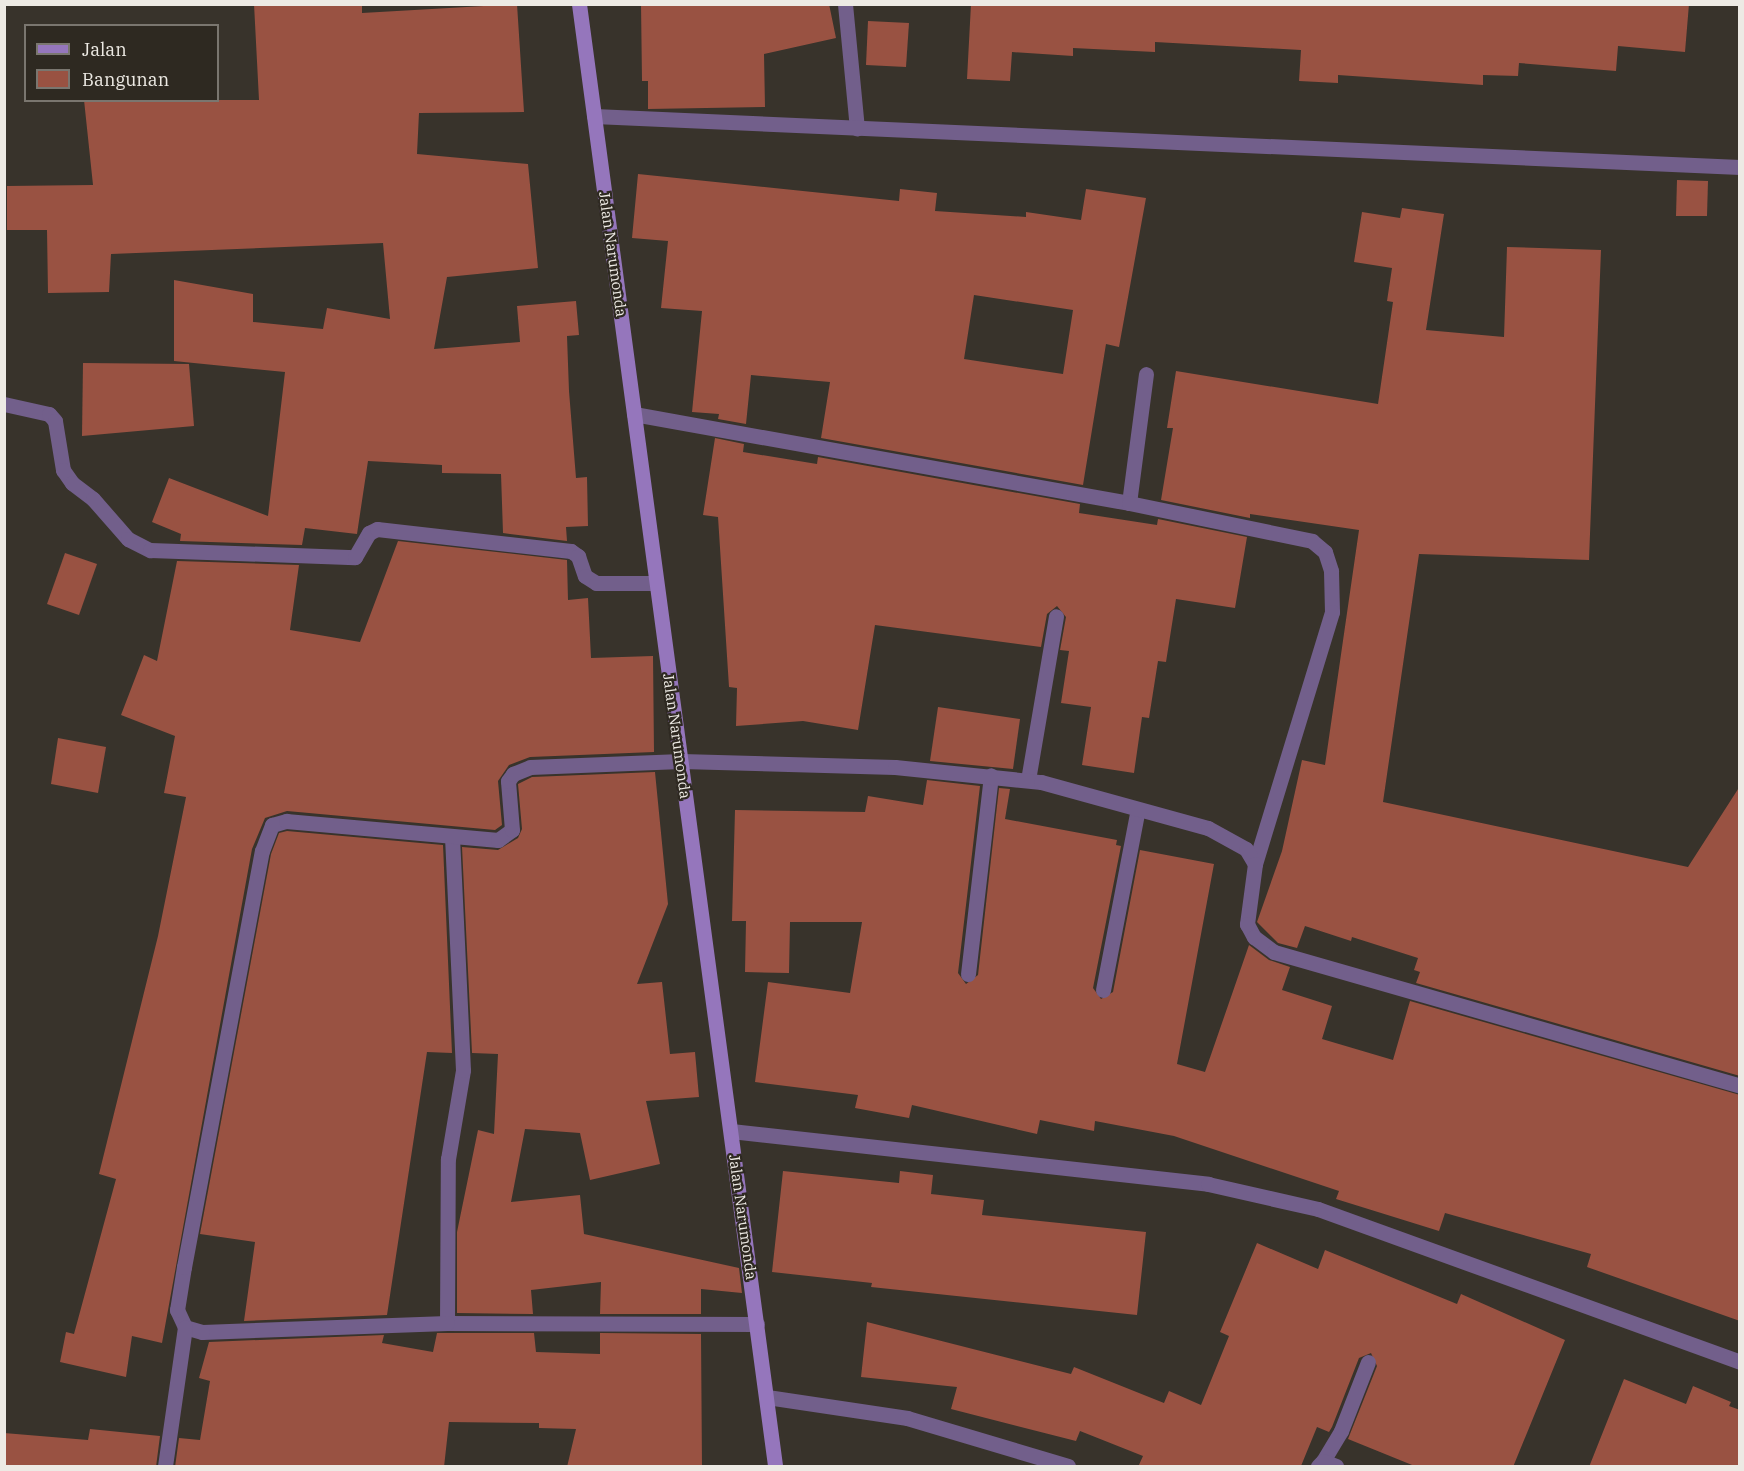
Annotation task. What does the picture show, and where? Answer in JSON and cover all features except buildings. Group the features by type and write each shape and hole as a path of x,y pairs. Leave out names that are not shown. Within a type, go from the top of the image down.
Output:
{"street":[{"name":"Jalan Narumonda","path":"579,4 634,414 654,583 681,761 775,1467"},
{"path":"845,4 857,128"},
{"path":"594,116 1740,167"},
{"path":"1130,503 1146,374"},
{"path":"4,404 49,414 55,421 63,470 72,483 93,499 128,539 150,550 355,557 369,533 377,529 571,551 578,556 585,576 596,583 654,583"},
{"path":"634,414 1130,503 1312,542 1325,552 1331,571 1332,612 1255,864 1247,924 1254,937 1274,952 1740,1086"},
{"path":"1028,780 1056,616"},
{"path":"165,1467 185,1327 177,1310 184,1267 262,851 272,825 286,821 498,840 510,836 508,781 513,774 530,767 681,761 896,767 1028,780 1138,809 1229,836 1246,849 1255,864"},
{"path":"968,974 992,775"},
{"path":"1103,990 1138,809"},
{"path":"447,1323 448,1159 463,1070 452,836"},
{"path":"731,1131 1230,1189 1318,1209 1740,1362"},
{"path":"185,1327 202,1332 447,1323 757,1324"},
{"path":"1326,1465 1368,1362"},
{"path":"767,1397 907,1418 1068,1467"}]}
